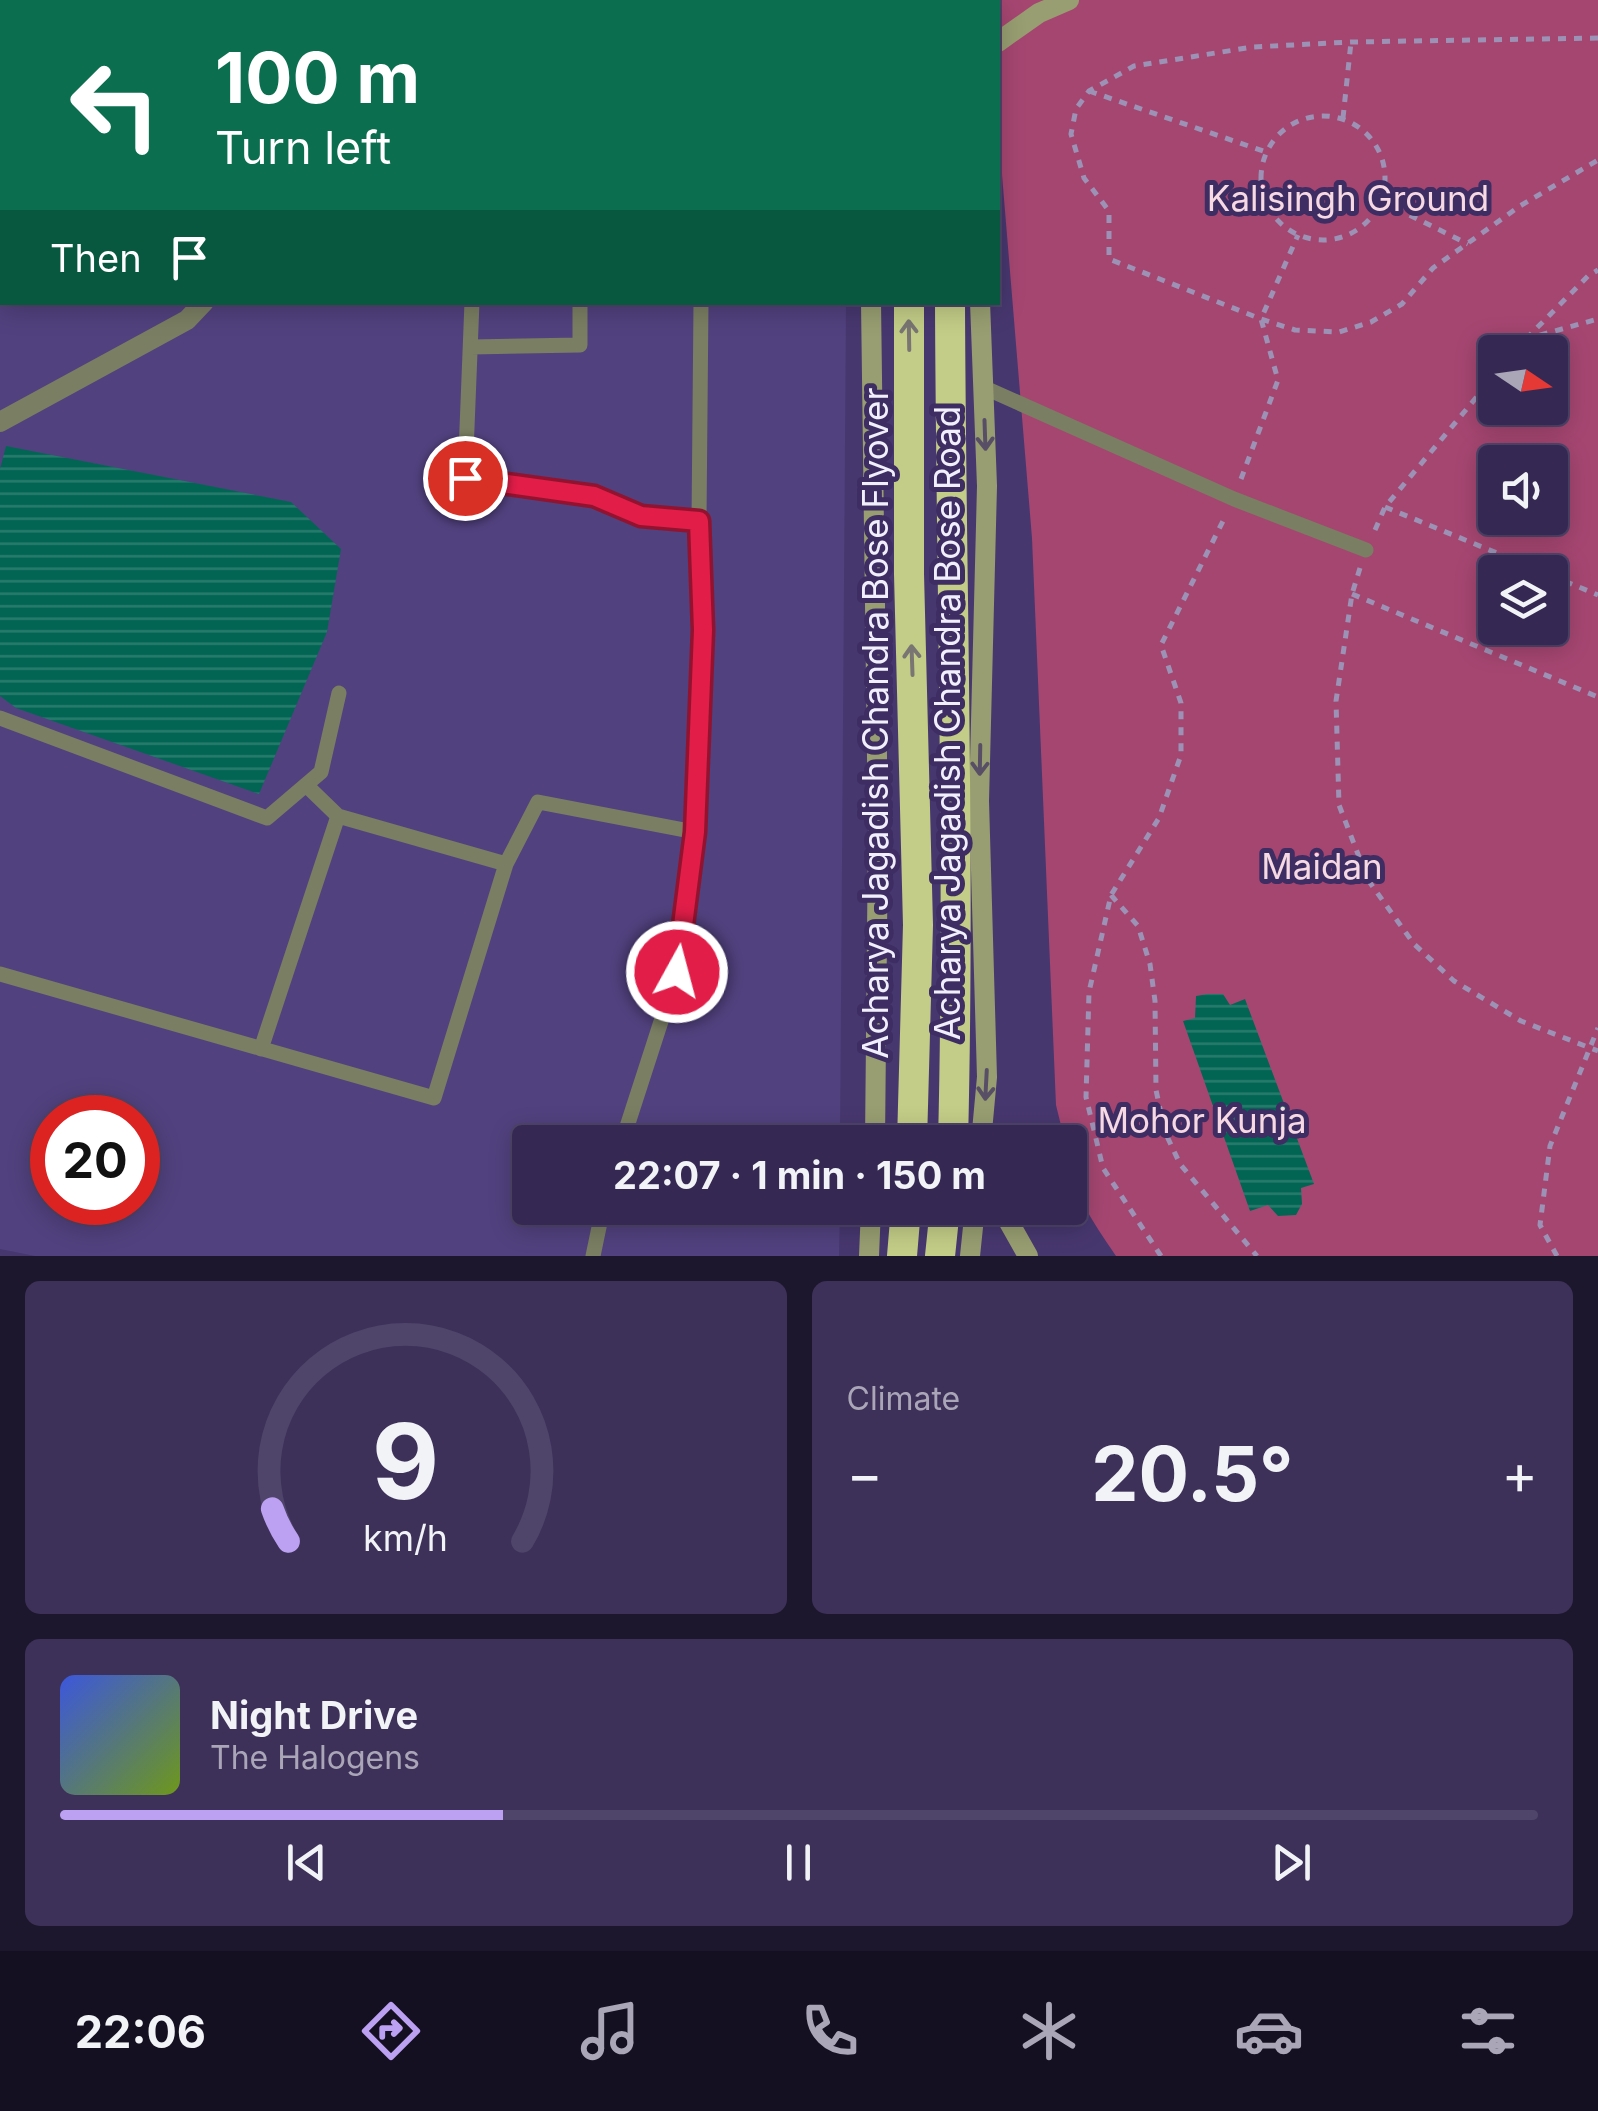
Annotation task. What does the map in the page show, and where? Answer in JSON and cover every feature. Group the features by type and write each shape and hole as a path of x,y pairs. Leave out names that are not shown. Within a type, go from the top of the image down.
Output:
{"highway":[{"name":"Acharya Jagadish Chandra Bose Flyover","path":"909,305 909,574 918,925 912,1125"},
{"path":"950,305 951,630 957,777 952,1125"},
{"path":"902,1256 905,1225"},
{"path":"940,1256 943,1225"}],"main road":[{"path":"1000,41 1039,12 1069,0"},
{"name":"Acharya Jagadish Chandra Bose Road","path":"871,305 878,832 875,1125"},
{"name":"Acharya Jagadish Chandra Bose Road","path":"980,305 987,486 979,801 988,1077 983,1125"},
{"path":"869,1256 871,1225"},
{"path":"970,1256 973,1225"},
{"path":"1011,1225 1028,1256"}],"street":[{"path":"0,422 186,320 201,305"}],"lane":[{"path":"472,305 465,478 594,496 641,516 699,521"},
{"path":"472,347 580,345 580,305"},
{"path":"628,1125 677,972 695,832 703,630 699,521 701,305"},
{"path":"983,388 1234,499 1366,550"},
{"path":"0,718 268,818 321,772 339,693"},
{"path":"306,784 338,816 506,864"},
{"path":"0,974 434,1098 506,864 538,802 695,832"},
{"path":"260,1049 338,816"},
{"path":"593,1256 599,1225"}],"path":[{"path":"1598,38 1253,47 1134,66 1089,91 1076,109 1071,134 1084,178 1109,210 1109,259 1296,330 1339,332 1371,322 1402,304 1433,268 1520,206 1598,160"},
{"path":"1343,118 1351,42"},
{"path":"1089,91 1266,152"},
{"path":"1309,116 1343,118 1370,136 1381,155 1385,177 1381,201 1352,233 1319,240 1298,235 1268,208 1261,173 1266,152 1279,133 1309,116"},
{"path":"1381,201 1468,244"},
{"path":"1161,1256 1103,1168 1086,1097 1089,992 1112,895 1159,818 1182,755 1181,702 1162,646 1234,499 1278,380 1261,319 1298,235"},
{"path":"1529,335 1598,270"},
{"path":"1538,335 1598,320"},
{"path":"1478,395 1384,507 1366,550 1352,594 1336,701 1339,805 1368,880 1414,944 1454,981 1521,1020 1598,1051"},
{"path":"1384,507 1501,555"},
{"path":"1568,583 1598,595"},
{"path":"1352,594 1598,697"},
{"path":"1112,895 1138,926 1150,964 1155,1001 1156,1090 1165,1132 1180,1164 1257,1256"},
{"path":"1557,1256 1540,1225 1550,1146 1598,1028"}],"shaded area":[{"path":"0,305 846,305 840,1125 512,1125 512,1225 840,1225 839,1256 35,1256 0,1249"},
{"path":"6,446 291,502 341,549 327,632 259,794 16,708 0,696 0,469"},
{"path":"1223,994 1230,1005 1245,999 1314,1184 1301,1188 1302,1204 1296,1215 1278,1216 1268,1205 1250,1211 1183,1021 1195,1018 1196,996"}],"green space":[{"name":"Maidan","path":"1002,0 1598,0 1598,1256 1116,1256 1087,1210 1087,1125 1061,1125 1056,1105 1032,538 1000,150"}],"route":[{"path":"465,478 594,496 641,516 699,521 703,630 695,832 677,972"}],"park label":[{"name":"Kalisingh Ground","path":"1348,198"},
{"name":"Mohor Kunja","path":"1202,1120"}]}
